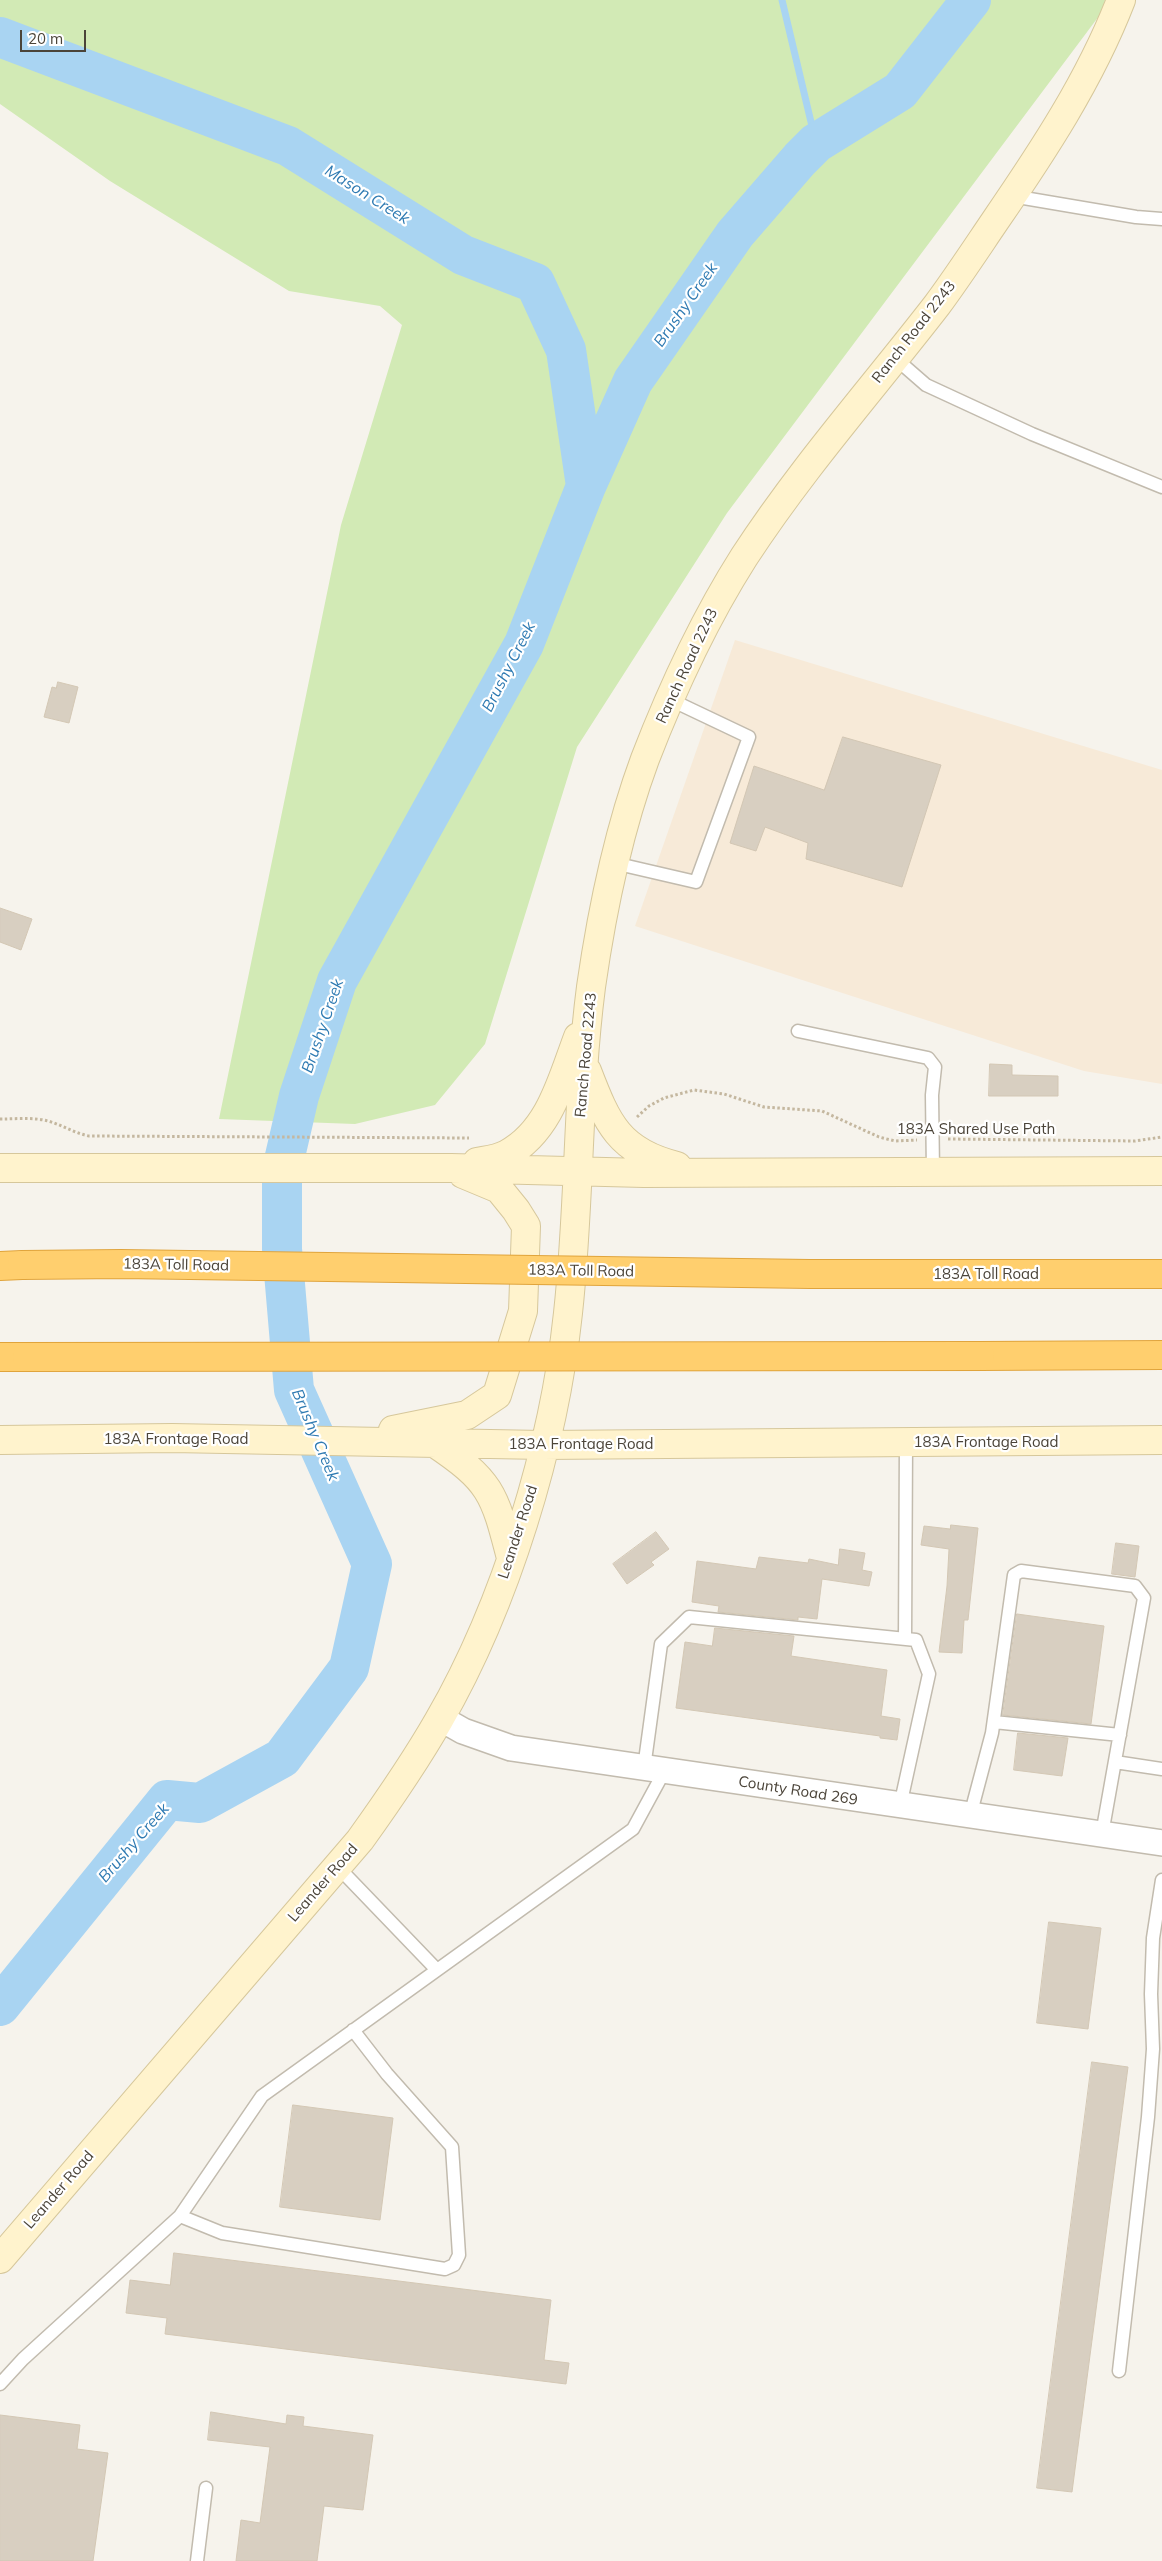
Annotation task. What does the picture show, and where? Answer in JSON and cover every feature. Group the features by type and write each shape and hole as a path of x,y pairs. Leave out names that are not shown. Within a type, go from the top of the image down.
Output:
{"highway":[{"name":"183A Toll Road","path":"11,1266 121,1264 810,1274 1162,1274"},
{"path":"0,1357 1162,1355"}],"main road":[{"name":"Ranch Road 2243","path":"543,1445 559,1380 567,1322 590,1004 603,914 614,863 644,763 669,699 706,622 744,557 806,469 940,301 1039,157 1079,90 1122,0"},
{"path":"451,1168 506,1155 524,1143 538,1127 554,1103 590,1004"},
{"path":"585,1064 604,1116 623,1139 642,1154 660,1162 716,1173"},
{"path":"0,1168 451,1168 578,1172 716,1173 1162,1171"},
{"path":"451,1168 499,1189 526,1226 523,1311 497,1395 467,1415 426,1436 466,1465 482,1480 492,1495 500,1513 511,1558"},
{"name":"183A Frontage Road","path":"0,1440 172,1438 345,1440 426,1436 543,1445 1162,1440"},
{"name":"Leander Road","path":"0,2259 360,1840 405,1776 440,1718 489,1617 511,1558 535,1483 543,1445"}],"street":[{"name":"County Road 269","path":"440,1718 463,1731 511,1748 1162,1843"}],"lane":[{"path":"1012,196 1136,217 1162,219"},
{"path":"895,358 926,385 1032,434 1162,487"},
{"path":"614,863 696,882 749,737 669,699"},
{"path":"798,1031 928,1058 933,1062 935,1067 932,1139 933,1172"},
{"path":"905,1640 906,1442"},
{"path":"970,1816 994,1722 1014,1575 1021,1571 1135,1586 1144,1598 1102,1834"},
{"path":"0,2384 23,2359 180,2216 262,2096 633,1829 654,1769 660,1644 689,1617 916,1640 929,1674 900,1806"},
{"path":"994,1722 1120,1735"},
{"path":"1115,1762 1162,1769"},
{"path":"337,1866 437,1970"},
{"path":"1119,2371 1148,2116 1152,2049 1153,1938 1162,1880"},
{"path":"180,2216 222,2233 445,2269 454,2265 459,2255 452,2148 387,2074 353,2030"},
{"path":"197,2561 206,2488"}],"path":[{"name":"183A Shared Use Path","path":"636,1118 649,1106 664,1098 694,1090 724,1094 764,1108 822,1111 879,1137 895,1141 932,1139 1136,1141 1162,1137"},
{"path":"0,1118 45,1121 60,1125 72,1133 88,1136 440,1139"}],"shaded area":[{"path":"735,640 1162,770 1162,1084 1084,1071 635,926"}],"green space":[{"path":"0,0 1105,0 1102,12 727,513 577,747 485,1044 435,1105 355,1124 219,1119 341,525 402,325 380,306 289,291 110,181 0,104"}],"building":[{"path":"58,682 78,687 69,723 44,717 52,687 56,688"},
{"path":"843,737 941,765 902,887 806,859 808,843 765,827 756,851 730,843 754,766 824,790"},
{"path":"0,908 32,919 21,950 0,942"},
{"path":"990,1064 1012,1065 1012,1075 1058,1076 1058,1096 989,1096"},
{"path":"951,1525 978,1528 968,1620 964,1620 962,1653 939,1652 947,1586 949,1549 921,1545 924,1526 950,1529"},
{"path":"656,1532 669,1549 651,1562 654,1565 627,1584 613,1564"},
{"path":"1116,1543 1139,1546 1135,1577 1112,1574"},
{"path":"840,1549 865,1553 862,1570 872,1572 869,1586 822,1579 817,1619 798,1617 798,1620 718,1612 719,1606 692,1602 697,1561 756,1569 759,1557 808,1563 809,1559 838,1565"},
{"path":"1017,1614 1104,1626 1091,1724 1003,1715"},
{"path":"715,1628 794,1636 791,1656 887,1670 881,1716 900,1719 897,1740 880,1738 880,1736 676,1708 685,1642 712,1646"},
{"path":"1018,1733 1068,1738 1062,1776 1014,1770"},
{"path":"1049,1922 1101,1928 1088,2029 1037,2023"},
{"path":"1092,2062 1128,2067 1072,2492 1037,2488"},
{"path":"293,2105 393,2118 380,2220 280,2207"},
{"path":"174,2253 551,2300 544,2360 569,2363 566,2384 165,2334 167,2318 126,2313 130,2280 170,2285"},
{"path":"211,2412 286,2424 287,2415 304,2417 303,2426 373,2435 363,2510 324,2506 317,2561 236,2561 241,2520 260,2523 270,2447 208,2440"},
{"path":"0,2415 80,2425 77,2449 108,2453 93,2561 0,2561"}],"waterway":[{"path":"782,0 816,143"},
{"name":"Brushy Creek","path":"0,2006 167,1800 200,1803 282,1758 349,1668 372,1564 294,1390 282,1249 282,1169 299,1096 337,981 524,644 586,486 633,381 735,234 800,159 816,143 900,91 971,0"},
{"name":"Mason Creek","path":"0,37 288,146 463,255 535,283 566,350 586,486"}]}
